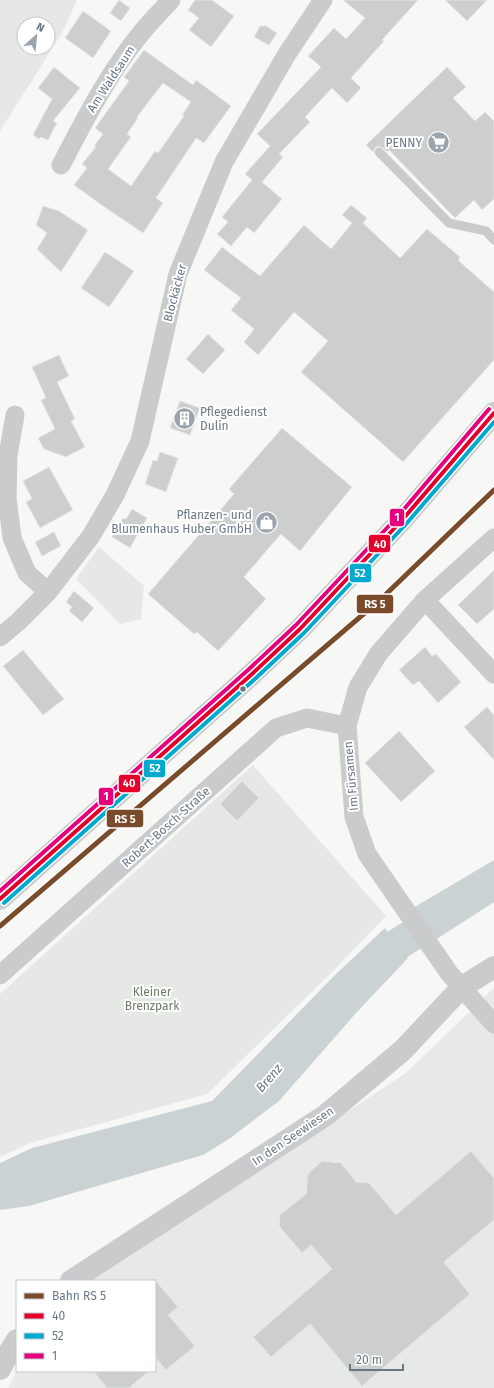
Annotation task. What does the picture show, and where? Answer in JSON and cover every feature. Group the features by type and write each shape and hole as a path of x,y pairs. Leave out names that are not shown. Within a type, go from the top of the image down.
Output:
{"street":[{"name":"Am Waldsaum","path":"61,165 92,105 112,74 141,33 171,0"},
{"name":"Blockäcker","path":"0,637 18,622 48,592 91,536 115,495 140,441 178,274 224,162 287,54 323,0"},
{"path":"0,899 252,674 300,629 403,519 494,413"},
{"path":"15,415 8,455 8,498 12,538 27,573 48,592"},
{"name":"Im Fürsamen","path":"494,538 425,600 379,653 358,687 347,726 354,817 367,854 449,973 494,1024"},
{"path":"425,600 494,674"},
{"name":"Robert-Bosch-Straße","path":"0,975 276,728 308,718 347,726"},
{"name":"In den Seewiesen","path":"74,1280 326,1116 403,1050 462,987 494,967"},
{"path":"0,1344 16,1323"},
{"path":"0,1369 16,1342"}],"lane":[{"path":"379,152 450,224 486,231 494,240"}],"shaded area":[{"path":"494,988 494,1388 8,1388 16,1372 156,1372 156,1280 94,1280 406,1073"}],"green space":[{"path":"0,0 77,0 56,42 56,16 16,16 16,56 47,56 0,131"},
{"path":"99,547 144,586 141,619 120,624 76,579"},
{"name":"Kleiner Brenzpark","path":"253,765 386,916 331,973 207,1094 30,1143 0,1157 0,994"}],"water":[{"path":"494,860 494,902 435,940 413,908"},
{"path":"385,928 395,946 408,958 357,1012 279,1101 229,1139 203,1155 29,1206 0,1210 0,1163 32,1148 212,1101 334,976"}],"building":[{"path":"119,0 130,8 121,21 110,13"},
{"path":"195,0 212,0 234,16 211,47 189,30 199,18 188,10"},
{"path":"343,0 418,0 382,40 384,41 351,78 361,88 347,103 332,88 305,117 310,122 279,154 283,157 262,182 282,199 254,233 247,227 231,246 217,234 228,222 222,217 252,180 245,174 270,146 257,134 321,67 308,56 334,28 346,39 365,18"},
{"path":"445,0 487,0 467,21"},
{"path":"83,11 111,31 93,58 65,38"},
{"path":"260,26 266,26 277,33 269,45 254,37"},
{"path":"144,50 193,85 196,80 231,106 204,143 196,138 156,198 163,203 143,233 74,185 87,168 82,164 96,147 94,146 103,134 95,128 129,81 124,77","holes":["163,83 191,102 182,115 184,116 158,153 155,151 131,186 108,169 131,137 127,134 138,118 137,117"]},
{"path":"54,67 80,88 53,121 57,123 48,140 41,137 39,139 33,135 52,99 38,88"},
{"name":"PENNY","path":"447,67 466,87 453,98 475,121 485,112 494,121 494,199 482,210 474,200 455,218 389,150 387,152 378,146 373,152 366,145"},
{"path":"351,205 367,218 363,223 400,258 427,229 460,257 458,260 494,292 494,360 403,462 301,372 328,341 294,312 258,355 244,342 254,329 231,310 241,298 204,270 222,247 260,276 304,225 331,249 352,223 342,215"},
{"path":"43,206 59,211 88,230 61,272 37,249 47,233 36,225"},
{"path":"105,252 134,271 109,307 81,288"},
{"path":"208,334 225,350 203,374 186,359"},
{"path":"59,355 69,376 57,382 75,419 71,421 85,447 66,457 44,449 38,438 55,429 41,400 46,398 32,367"},
{"name":"Pflegedienst Dulin","path":"180,401 200,408 190,435 170,428"},
{"name":"Pflanzen- und Blumenhaus Huber GmbH","path":"282,428 352,487 300,551 281,534 244,577 266,599 218,651 197,632 194,634 148,594 234,494 229,489"},
{"path":"160,452 178,458 166,492 145,484 153,460 157,461"},
{"path":"49,467 73,510 40,528 26,502 32,499 23,481"},
{"path":"132,509 147,518 130,548 112,537 123,518 126,519"},
{"path":"54,532 61,546 42,556 35,542"},
{"path":"494,570 494,609 477,624 458,605"},
{"path":"74,591 94,608 82,622 69,611 72,607 66,602"},
{"path":"425,647 432,656 436,654 461,682 438,703 419,681 413,685 399,670"},
{"path":"23,650 64,699 43,715 3,666"},
{"path":"487,707 494,715 494,760 464,727"},
{"path":"399,731 435,771 401,802 365,763"},
{"path":"242,781 259,798 237,821 220,804"},
{"path":"471,1151 494,1178 494,1220 444,1262 470,1294 362,1386 310,1324 271,1357 253,1337 332,1269 311,1245 302,1253 279,1226 280,1215 306,1194 308,1174 322,1161 341,1163 356,1182 369,1183 396,1215"},
{"path":"156,1281 178,1307 168,1315 195,1346 166,1370 156,1358"},
{"path":"94,1372 148,1372 129,1388 107,1388"}],"waterway":[{"name":"Brenz","path":"362,974 395,946 494,883"}],"transit line":[{"name":"1","path":"0,891 248,670 296,625 399,515 489,409"},
{"name":"40","path":"0,899 252,674 300,629 403,519 494,413"},
{"name":"52","path":"4,903 256,678 304,633 407,523 494,422"},
{"path":"0,926 381,599 494,490"}],"place":[{"name":"PENNY","path":"438,143"},
{"name":"Pflegedienst Dulin","path":"185,419"},
{"name":"Pflanzen- und Blumenhaus Huber GmbH","path":"267,522"}]}
